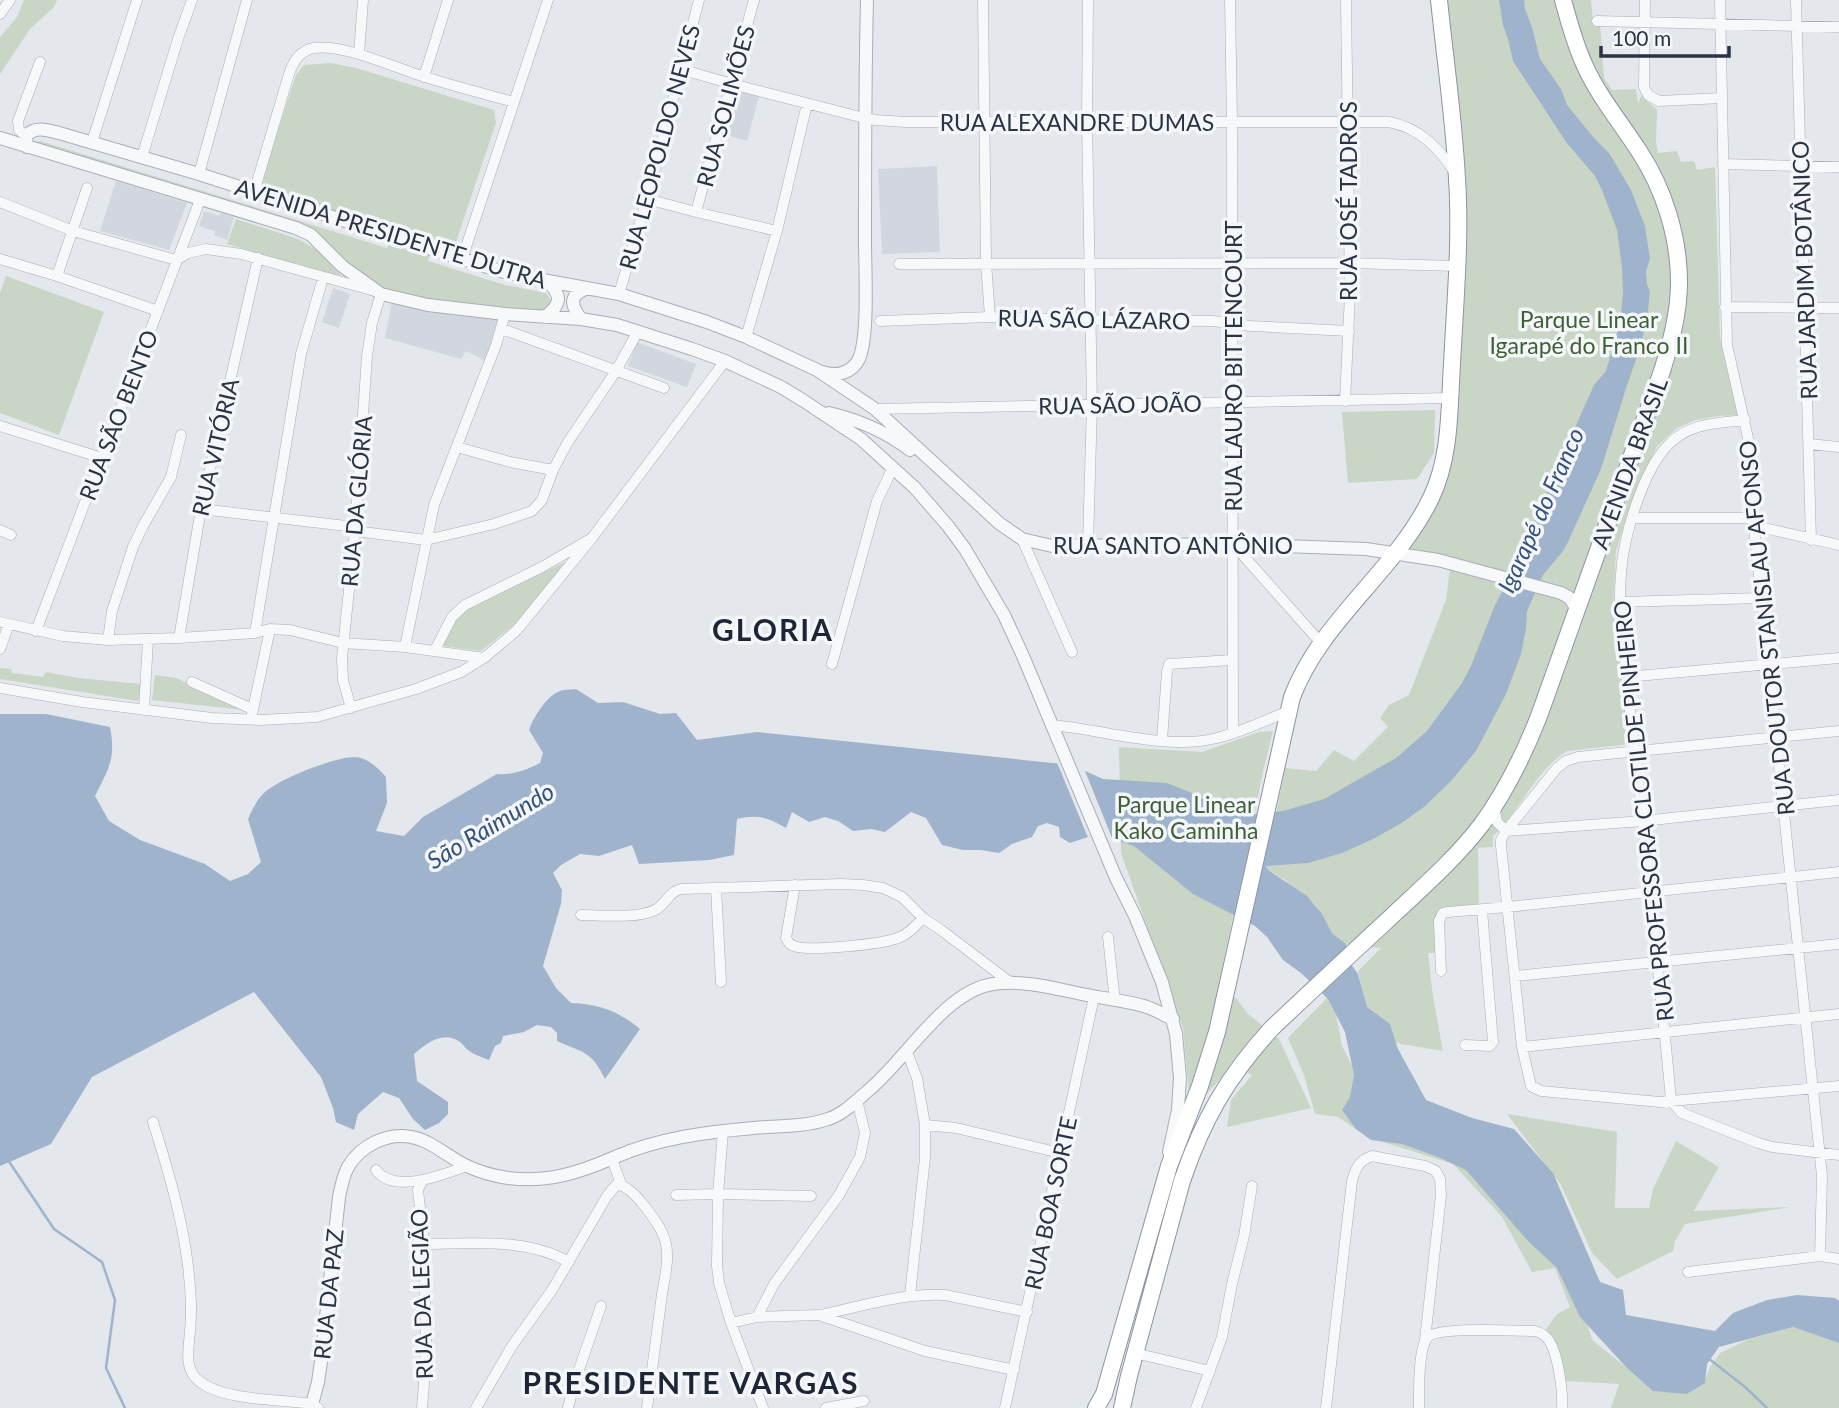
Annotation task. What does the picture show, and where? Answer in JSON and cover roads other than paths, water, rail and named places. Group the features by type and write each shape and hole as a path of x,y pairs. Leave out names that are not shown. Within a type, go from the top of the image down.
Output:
{"highway":[{"path":"1100,1401 1170,1166 1209,1058 1229,983 1288,711 1300,677 1313,653 1395,553 1420,517 1446,457 1458,208 1439,0"},
{"name":"AVENIDA BRASIL","path":"1122,1408 1182,1181 1214,1104 1250,1052 1272,1028 1489,823 1497,800 1529,739 1662,371 1672,338 1679,282 1676,248 1668,213 1658,186 1640,153 1605,102 1585,66 1563,0"}],"street":[{"path":"0,14 10,0"},
{"path":"92,142 137,0"},
{"path":"142,157 192,0"},
{"path":"199,174 247,0"},
{"path":"359,54 363,0"},
{"path":"424,77 448,0"},
{"path":"462,258 548,0"},
{"name":"RUA LEOPOLDO NEVES","path":"619,294 699,0"},
{"name":"RUA SOLIMÕES","path":"696,212 754,0"},
{"path":"817,370 830,374 845,373 858,359 862,345 867,0"},
{"path":"983,0 986,262 990,317"},
{"path":"1088,0 1087,121 1092,404 1088,545"},
{"name":"RUA LAURO BITTENCOURT","path":"1230,0 1233,733"},
{"name":"RUA JOSÉ TADROS","path":"1345,401 1349,331 1346,0"},
{"path":"1645,0 1644,87 1648,95 1659,101 1722,98"},
{"name":"RUA DOUTOR STANISLAU AFONSO","path":"1720,0 1727,345 1749,446 1761,598 1823,1189 1819,1256"},
{"name":"RUA JARDIM BOTÂNICO","path":"1796,0 1811,540"},
{"path":"1597,21 1839,27"},
{"path":"254,192 289,74 303,51 314,48 359,54 424,77 514,102"},
{"path":"27,141 19,130 18,121 40,62"},
{"name":"RUA ALEXANDRE DUMAS","path":"680,69 875,121 1390,122 1413,130 1430,141 1457,177"},
{"path":"746,337 777,231 807,104"},
{"name":"AVENIDA PRESIDENTE DUTRA","path":"27,141 31,131 43,130 92,142 521,276 619,294 746,337 817,370 875,409"},
{"name":"AVENIDA PRESIDENTE DUTRA","path":"0,138 27,141 200,200 296,228 311,235 342,266 380,293 428,305 581,319 617,325 725,361 781,387 861,439 893,467 959,541 998,603 1143,935 1167,999 1179,1059 1180,1088 1170,1166"},
{"path":"1723,164 1839,167"},
{"path":"57,276 87,188"},
{"path":"647,199 777,231"},
{"name":"RUA SÃO BENTO","path":"36,631 200,200"},
{"path":"0,202 73,231 176,260 188,253 206,249 258,258 380,293"},
{"name":"RUA VITÓRIA","path":"178,638 201,509 258,258"},
{"path":"0,259 158,312"},
{"path":"899,264 1348,263 1456,266"},
{"path":"255,633 301,354 323,278"},
{"path":"545,317 556,307 558,298 547,281"},
{"path":"581,319 575,311 573,301 578,293 588,288"},
{"name":"RUA DA GLÓRIA","path":"351,708 343,680 343,643 355,529 367,356 380,293"},
{"path":"1725,307 1839,308"},
{"path":"405,647 434,505 502,329 505,314"},
{"name":"RUA SÃO LÁZARO","path":"880,321 990,317 1213,321 1349,331"},
{"path":"502,329 664,387"},
{"path":"201,509 426,541 494,524 532,511 542,500 553,470 568,442 616,372 638,331"},
{"path":"0,688 212,718 251,714 289,719 317,717 351,708 461,672 484,658 517,630 592,538 725,361"},
{"name":"RUA SÃO JOÃO","path":"875,409 1450,398"},
{"name":"RUA SANTO ANTÔNIO","path":"875,409 999,523 1022,540 1052,546 1233,544 1347,547 1395,553 1552,590 1570,598 1577,610"},
{"path":"818,411 859,421 890,435 953,481"},
{"name":"RUA PROFESSORA CLOTILDE PINHEIRO","path":"1671,1101 1626,677 1620,602 1623,551 1644,487 1665,448 1675,438 1699,426 1745,420"},
{"path":"0,426 102,458"},
{"path":"108,640 112,611 128,559 142,526 171,477 181,435"},
{"path":"1809,444 1839,447"},
{"path":"457,447 497,459 553,470"},
{"path":"832,664 877,501 893,467"},
{"path":"1633,517 1754,522 1811,540 1839,545"},
{"path":"0,530 11,535"},
{"path":"435,650 452,617 465,605 542,567 592,538"},
{"path":"1022,540 1072,652"},
{"path":"1233,544 1321,643"},
{"path":"1620,602 1761,598"},
{"path":"0,649 4,623 63,636 108,640 148,640 255,633 270,629 290,630 343,643 435,650 484,658"},
{"path":"251,714 270,629"},
{"path":"144,710 148,640"},
{"path":"1626,677 1839,659"},
{"path":"1162,740 1169,664 1232,660"},
{"path":"192,682 251,714"},
{"path":"1051,725 1162,740 1206,740 1233,733 1288,711"},
{"path":"1839,732 1634,750 1566,761 1548,777 1506,831 1502,846 1522,1047 1531,1086 1541,1091 1645,1101 1839,1086"},
{"path":"1489,823 1506,831 1643,821 1839,800"},
{"path":"1441,971 1439,921 1443,914 1448,912 1508,908 1839,872"},
{"path":"581,915 647,914 660,907 674,891 841,884 883,888 902,897 923,918 1012,983"},
{"path":"795,885 786,938 794,946 856,945 890,941 910,932 923,918"},
{"path":"716,888 721,982"},
{"path":"1465,1045 1490,1046 1493,1042 1482,910"},
{"path":"1108,937 1115,1001"},
{"path":"1515,976 1839,943"},
{"path":"376,1170 385,1179 422,1181 467,1167 506,1178 541,1180 569,1175 648,1144 669,1139 829,1119 844,1111 881,1080 943,1011 985,985 1039,985 1145,1006 1157,1005 1167,999"},
{"name":"RUA BOA SORTE","path":"1005,1408 1094,997"},
{"path":"1145,1006 1173,1020"},
{"path":"1522,1047 1839,1014"},
{"path":"907,1052 916,1075 925,1125 925,1158 910,1295"},
{"path":"757,1317 774,1284 839,1195 860,1157 865,1133 857,1100"},
{"path":"1671,1101 1682,1113 1758,1143 1839,1155"},
{"path":"153,1122 172,1182 184,1237 191,1300 188,1358 196,1379 206,1386 233,1395 314,1407"},
{"path":"925,1125 956,1128 1060,1153"},
{"path":"723,1131 718,1194 718,1275 731,1323 763,1408"},
{"name":"RUA DA PAZ","path":"314,1407 339,1197 346,1169 360,1153 381,1139 396,1137 411,1137 425,1142 467,1167"},
{"path":"1326,1408 1352,1181 1357,1166 1372,1156 1425,1166 1436,1171 1440,1179 1441,1195 1419,1380 1419,1408"},
{"path":"612,1159 622,1185 645,1207 662,1231 666,1242 664,1283 647,1408"},
{"name":"RUA DA LEGIÃO","path":"422,1181 418,1196 424,1244 426,1360 422,1408"},
{"path":"476,1408 512,1346 569,1262 607,1196 616,1185 622,1185"},
{"path":"1195,1408 1222,1337 1252,1186"},
{"path":"676,1195 811,1196"},
{"path":"424,1244 493,1243 548,1253 569,1262"},
{"path":"1688,1272 1819,1256 1839,1259"},
{"path":"731,1323 757,1317 819,1315 910,1295 945,1295 1027,1312"},
{"path":"568,1408 601,1306"},
{"path":"819,1315 925,1351 1014,1370"},
{"path":"1425,1339 1439,1331 1535,1331 1542,1334 1548,1338 1557,1363 1563,1395 1562,1408"},
{"path":"1135,1353 1210,1371"},
{"path":"826,1408 864,1401"}],"water":[{"path":"1499,0 1524,0 1540,59 1561,89 1567,105 1609,153 1631,190 1645,226 1650,259 1646,271 1650,291 1647,321 1601,469 1568,542 1543,575 1527,611 1521,654 1506,694 1476,751 1424,807 1371,840 1342,853 1308,863 1266,866 1307,896 1322,914 1332,933 1346,944 1367,1007 1390,1024 1398,1049 1426,1100 1472,1118 1514,1129 1553,1173 1600,1282 1623,1290 1626,1315 1715,1331 1733,1313 1767,1300 1797,1295 1835,1298 1839,1301 1839,1343 1793,1327 1719,1347 1707,1364 1705,1383 1687,1394 1653,1391 1626,1367 1580,1317 1557,1268 1528,1241 1466,1170 1402,1144 1371,1140 1356,1129 1342,1110 1350,1097 1354,1075 1345,1032 1328,999 1283,960 1267,937 1255,926 1193,894 1134,846 1097,834 1070,843 1060,837 1059,827 1047,823 1038,826 1032,837 1012,844 999,853 942,845 926,818 911,812 885,832 871,829 853,831 838,821 825,817 809,822 792,812 786,828 762,818 737,819 734,855 709,860 639,864 632,845 599,856 580,854 553,873 562,890 561,904 543,966 556,988 571,1003 608,1010 624,1017 640,1029 605,1079 591,1057 557,1041 557,1033 551,1027 537,1025 524,1032 503,1036 489,1060 473,1053 454,1039 436,1039 414,1054 417,1081 448,1102 448,1114 439,1123 425,1130 413,1119 399,1098 383,1092 358,1114 354,1130 336,1122 321,1077 254,992 92,1077 51,1144 0,1166 0,714 46,714 110,727 112,756 95,796 109,821 140,840 205,864 230,881 248,874 261,862 248,819 260,797 279,783 306,770 345,758 354,757 368,761 386,777 387,803 376,831 404,836 423,817 497,774 519,772 540,763 543,753 529,730 545,703 564,690 576,689 598,703 623,702 660,714 676,713 697,740 757,732 1072,765 1103,779 1167,783 1197,795 1217,808 1247,815 1283,811 1324,799 1396,758 1427,731 1471,666 1495,605 1522,553 1546,493 1568,451 1573,432 1594,385 1606,371 1620,322 1623,294 1617,230 1602,190 1595,176 1566,142 1513,61"}],"waterway":[{"path":"8,1160 54,1229 102,1262 115,1300 106,1368 125,1408"},
{"path":"1708,1358 1767,1408"}],"district":[{"name":"GLORIA","path":"773,629"},
{"name":"PRESIDENTE VARGAS","path":"691,1382"}],"park label":[{"name":"Parque Linear Igarapé do Franco II","path":"1589,332"},
{"name":"Parque Linear Kako Caminha","path":"1186,817"}],"water label":[{"name":"Igarapé do Franco","path":"1540,510"},
{"name":"São Raimundo","path":"490,825"}]}
